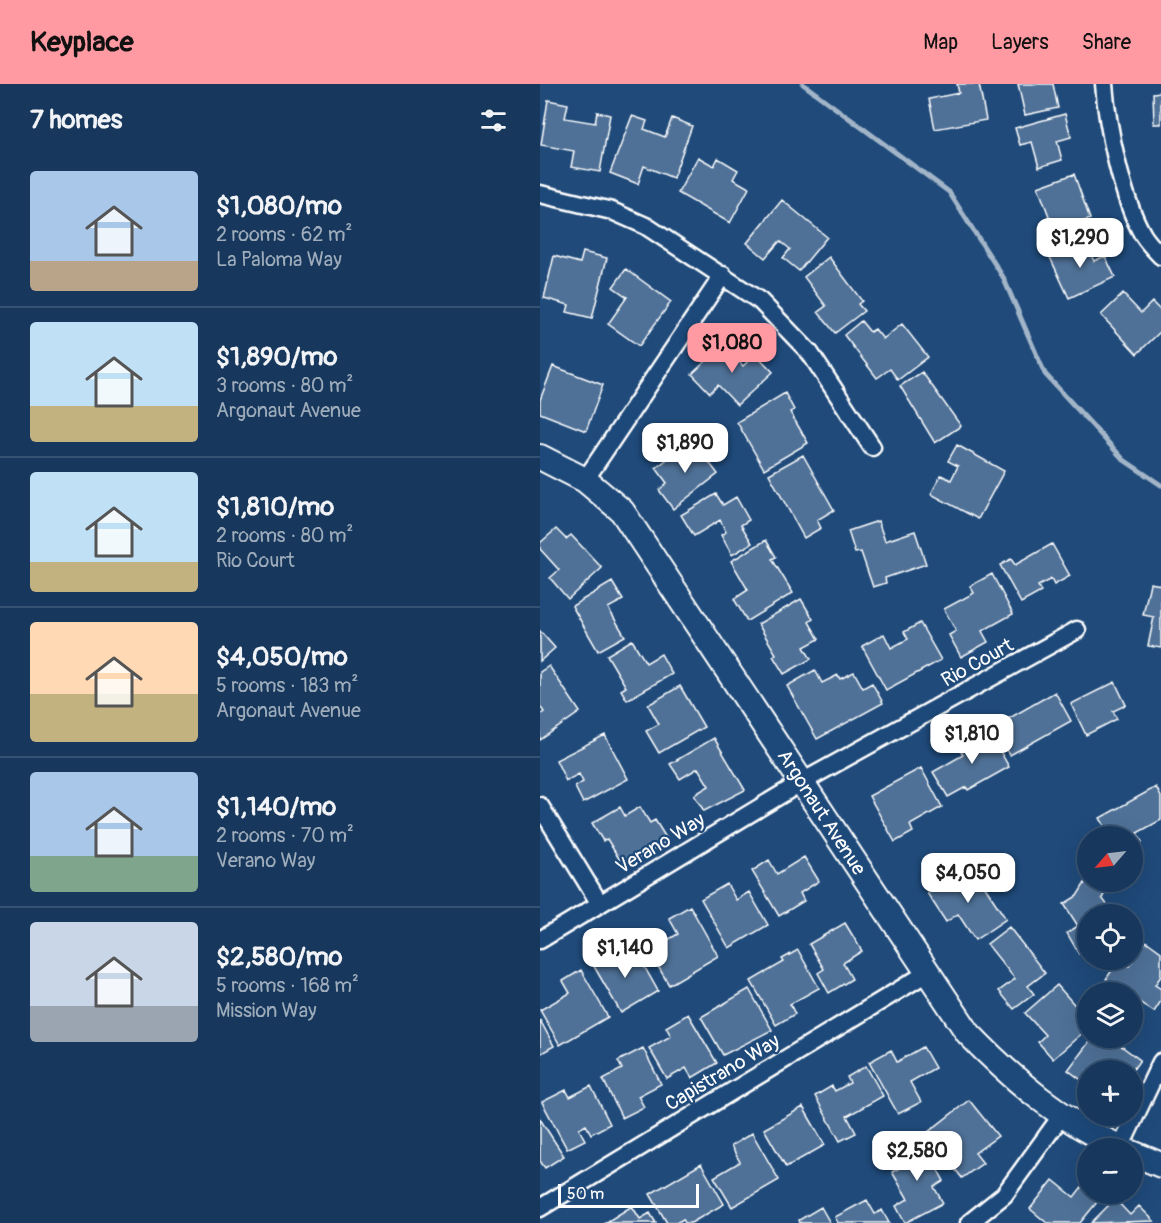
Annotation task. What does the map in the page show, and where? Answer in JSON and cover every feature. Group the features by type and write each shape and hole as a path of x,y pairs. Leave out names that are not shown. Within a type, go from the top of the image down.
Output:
{"street":[{"path":"1104,84 1120,170 1132,212 1144,237 1161,256"},
{"path":"540,194 575,200 620,215 674,242 760,301 788,327 816,360 872,447"},
{"path":"585,480 723,275"},
{"name":"Argonaut Avenue","path":"540,457 585,480 622,511 645,542 968,1033 1017,1083 1062,1115 1103,1138"},
{"name":"Rio Court","path":"802,782 1077,630"},
{"name":"Verano Way","path":"540,940 802,782"},
{"path":"540,806 600,904"},
{"name":"Capistrano Way","path":"540,1208 927,973"},
{"path":"1130,1138 1161,1062"},
{"path":"969,1223 1004,1195 1062,1115"},
{"name":"Argonaut Avenue","path":"1143,1158 1161,1165"}],"building":[{"path":"957,84 979,84 986,120 935,129 929,99 959,93"},
{"path":"1018,84 1053,84 1058,108 1025,115"},
{"path":"1161,92 1161,124 1154,124 1153,93"},
{"path":"548,100 568,104 565,118 595,123 597,112 610,115 600,172 571,167 574,151 541,145"},
{"path":"1065,114 1071,137 1057,141 1062,160 1039,167 1032,142 1020,145 1015,128"},
{"path":"632,116 647,121 644,129 665,137 672,118 692,126 673,178 644,166 638,184 610,173"},
{"path":"698,157 714,166 718,158 738,170 733,179 749,188 730,223 678,193"},
{"path":"1074,174 1090,219 1055,232 1038,187"},
{"path":"782,200 827,237 799,271 783,258 790,249 780,241 765,258 747,243"},
{"path":"1083,239 1094,261 1105,256 1115,277 1069,298 1049,255"},
{"path":"583,252 607,258 592,318 567,312 569,305 544,298 554,256 580,263"},
{"path":"829,257 862,301 858,304 864,311 835,333 818,312 826,306 804,277"},
{"path":"626,269 671,302 639,346 608,324 627,297 613,287"},
{"path":"1123,294 1141,313 1152,302 1161,311 1161,331 1137,354 1101,315"},
{"path":"861,321 870,332 875,329 883,339 902,324 928,357 898,380 890,369 877,378 844,335"},
{"path":"723,345 743,366 756,354 773,372 737,405 718,385 710,393 692,374"},
{"path":"553,366 603,385 586,431 540,413 540,400"},
{"path":"922,372 961,426 935,443 900,386"},
{"path":"785,393 794,410 790,412 808,443 764,469 737,422"},
{"path":"692,440 718,474 673,509 659,490 667,483 656,468"},
{"path":"957,445 1004,471 978,519 931,494 941,475 951,480 958,466 948,461"},
{"path":"803,455 834,510 817,520 821,528 804,538 769,474"},
{"path":"716,494 723,505 736,497 749,520 741,525 752,543 732,555 721,535 726,532 720,520 694,536 681,515"},
{"path":"878,521 885,541 915,531 926,564 885,578 886,583 873,587 861,552 855,553 848,531"},
{"path":"556,529 566,539 571,535 602,568 568,599 550,578 559,570 540,549 540,543"},
{"path":"766,540 776,557 772,559 793,593 747,621 734,599 748,590 731,561"},
{"path":"1052,544 1070,576 1054,585 1051,579 1038,586 1041,592 1021,603 1000,565 1011,559 1015,565"},
{"path":"992,574 1013,614 982,631 988,642 961,657 949,635 956,631 944,609 974,593 970,586"},
{"path":"612,582 623,600 608,608 625,636 598,651 572,606"},
{"path":"1150,583 1161,585 1161,648 1148,646 1154,617 1143,615"},
{"path":"801,599 813,619 809,622 819,639 804,647 811,659 784,674 773,656 776,654 758,624"},
{"path":"920,623 941,660 886,690 862,646 884,634 891,648 908,639 904,632"},
{"path":"540,631 555,648 540,661"},
{"path":"632,640 646,663 661,654 672,674 627,700 621,690 626,687 607,655"},
{"path":"549,666 580,712 540,740 540,715 544,712 540,706 540,672"},
{"path":"815,670 822,683 838,675 840,679 854,672 863,688 872,683 883,703 817,739 787,686"},
{"path":"1115,682 1126,705 1113,711 1117,719 1086,735 1071,704"},
{"path":"680,686 704,727 659,753 646,731 659,724 648,705"},
{"path":"1055,692 1071,721 1010,755 994,727"},
{"path":"988,730 1009,767 968,790 966,787 948,797 933,772 963,755 958,747"},
{"path":"605,735 628,779 583,803 575,787 583,782 579,774 566,781 556,760"},
{"path":"714,738 745,790 704,811 694,795 709,786 698,768 680,779 670,764"},
{"path":"921,768 942,807 910,825 913,832 895,842 869,796"},
{"path":"1156,787 1161,797 1161,820 1143,830 1143,826 1105,826 1100,818"},
{"path":"620,807 625,816 640,807 650,823 655,820 668,841 624,867 607,839 603,841 592,823"},
{"path":"804,857 819,881 800,893 804,901 779,916 752,871 769,860 777,874"},
{"path":"973,869 1006,919 975,940 958,914 946,922 927,893 952,876 955,881"},
{"path":"727,884 736,900 749,892 768,925 729,948 701,899"},
{"path":"1079,892 1106,892 1102,898 1107,904 1077,904 1077,924 1064,904"},
{"path":"690,906 718,956 669,985 649,951 678,934 669,918"},
{"path":"845,923 862,951 843,963 852,979 829,993 818,973 824,969 809,944"},
{"path":"1009,927 1045,973 1028,986 1034,994 1014,1009 999,991 1015,979 987,944"},
{"path":"1077,927 1077,950 1067,933"},
{"path":"1146,941 1161,952 1161,976 1155,985 1161,989 1161,1001 1154,1012 1143,1004 1143,982 1110,982 1106,979 1112,970 1143,970 1143,945"},
{"path":"635,950 658,991 621,1013 592,963 612,951 617,961"},
{"path":"798,950 819,988 790,1004 795,1014 776,1025 751,981 784,962 782,959"},
{"path":"581,970 608,1017 560,1045 540,1010 570,993 563,981"},
{"path":"1057,985 1077,1008 1077,1038 1053,1059 1038,1042 1045,1035 1025,1013"},
{"path":"749,989 772,1030 723,1055 701,1017"},
{"path":"688,1014 717,1063 692,1078 686,1068 667,1079 649,1048 671,1036 666,1027"},
{"path":"540,1020 554,1046 540,1054"},
{"path":"923,1047 935,1068 910,1082 921,1102 898,1114 869,1062 891,1050 897,1062"},
{"path":"643,1048 661,1084 638,1096 644,1107 622,1118 603,1079 622,1069 618,1061"},
{"path":"1084,1048 1124,1048 1140,1060 1077,1060 1077,1077 1068,1070"},
{"path":"866,1066 883,1096 847,1116 856,1133 840,1141 815,1096 832,1086 835,1091 850,1083 847,1077"},
{"path":"591,1086 610,1124 591,1134 586,1125 579,1129 585,1140 567,1149 542,1102 566,1090 570,1097"},
{"path":"969,1100 998,1136 975,1153 983,1163 962,1178 927,1133"},
{"path":"803,1107 825,1145 786,1167 764,1129"},
{"path":"540,1119 564,1156 545,1168 540,1161"},
{"path":"752,1133 779,1180 732,1207 714,1177 740,1162 731,1146"},
{"path":"921,1140 944,1181 934,1187 943,1203 905,1223 896,1206 908,1199 892,1172 901,1167 894,1156"},
{"path":"701,1164 724,1204 691,1223 685,1223 683,1219 676,1223 667,1223 650,1194"},
{"path":"1053,1180 1074,1197 1077,1193 1077,1204 1095,1204 1080,1223 1047,1223 1030,1209"},
{"path":"867,1200 875,1214 882,1210 889,1223 838,1223 835,1217"},
{"path":"1110,1204 1120,1204 1130,1215 1139,1206 1154,1221 1091,1223"},
{"path":"632,1206 640,1219 650,1213 656,1223 605,1223"},
{"path":"821,1207 830,1223 800,1223 799,1220"}],"waterway":[{"path":"803,84 949,192 1003,277 1045,374 1124,460 1161,485"}]}
